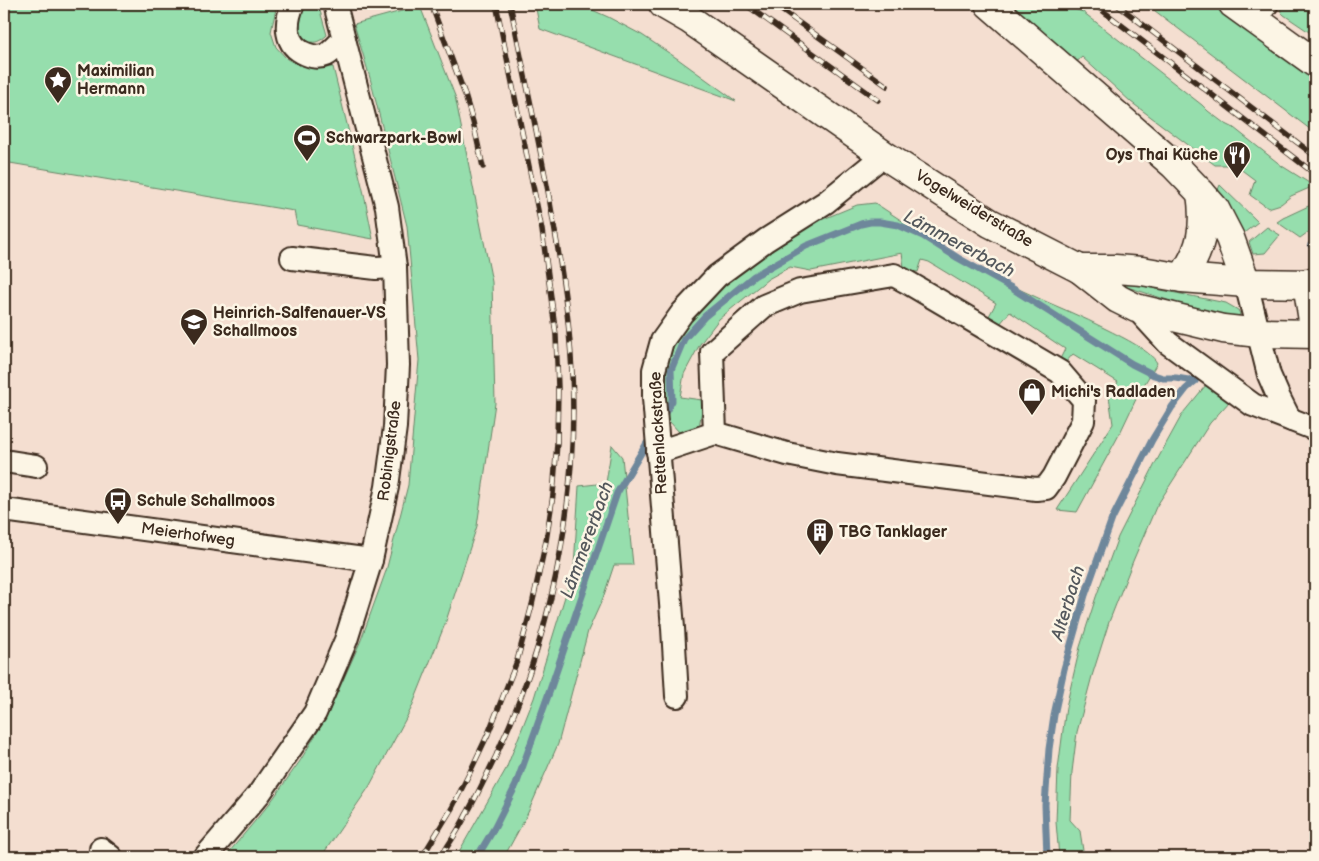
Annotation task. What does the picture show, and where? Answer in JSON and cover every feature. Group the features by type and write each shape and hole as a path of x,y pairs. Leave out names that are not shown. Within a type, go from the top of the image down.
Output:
{"main road":[{"name":"Vogelweiderstraße","path":"663,4 689,19 884,155 990,223 1080,269 1118,299 1136,308 1223,329 1259,333 1315,333"},
{"path":"989,4 1166,158 1215,208 1230,238 1246,283"},
{"path":"1233,4 1261,12 1315,63"},
{"path":"1182,278 1192,263 1200,243 1203,218 1201,193"},
{"path":"1080,269 1133,270 1182,278 1246,283 1311,284 1315,333"}],"street":[{"path":"293,4 288,15 288,30 291,43 300,51 309,56 319,57 328,54 344,39"},
{"name":"Robinigstraße","path":"205,857 259,794 315,713 346,640 371,560 387,487 395,427 398,365 395,267 387,207 335,4"},
{"name":"Rettenlackstraße","path":"677,696 654,398 654,370 662,340 682,313 717,276 766,240 826,202 884,155"},
{"path":"292,258 376,268 395,267"},
{"path":"658,446 715,433 787,454 837,464 1036,489 1046,488 1054,477 1082,421 1084,400 1060,372 894,275 800,291 764,306 712,352 715,433"},
{"path":"1246,283 1269,376 1292,420"},
{"path":"1136,308 1168,343 1253,405 1315,429"},
{"path":"4,460 36,466"},
{"name":"Meierhofweg","path":"4,510 371,560"}],"green space":[{"path":"4,4 277,4 271,32 276,47 287,59 299,65 333,67 373,239 297,225 294,211 4,162"},
{"path":"309,4 318,4 327,35 315,42 308,41 299,32 302,13"},
{"path":"535,4 579,4 608,17 642,35 736,101 540,29"},
{"path":"1007,4 1067,4 1083,12 1208,111 1234,128 1282,166 1314,186 1291,196 1281,204 1268,208 1250,195 1255,180 1235,165 1215,165 1131,102 1082,57 1073,65"},
{"path":"1146,4 1212,4 1315,79 1315,133"},
{"path":"1280,4 1315,4 1315,36 1284,15 1281,12"},
{"path":"420,6 455,96 492,282 495,403 477,526 445,624 411,709 369,787 321,857 225,857 270,803 300,761 327,716 361,640 386,571 408,485 419,360 407,226 370,78 354,24"},
{"path":"1220,185 1258,222 1240,236 1217,192"},
{"path":"875,203 966,261 1023,291 1089,320 1143,349 1154,358 1157,363 1138,395 1120,433 1077,512 1057,510 1113,424 1109,396 1118,382 1073,354 1062,365 1059,361 1065,349 1010,312 999,325 989,319 996,303 929,262 922,260 918,272 910,271 904,267 902,253 811,271 790,267 768,279 719,319 700,344 684,374 680,397 702,400 699,427 680,433 669,421 660,402 662,378 671,348 686,323 712,295 740,270 821,220 857,205"},
{"path":"1315,203 1315,222 1311,230 1300,238 1277,222 1283,218"},
{"path":"1267,227 1280,235 1265,253 1253,254 1249,242"},
{"path":"1122,280 1151,288 1226,303 1238,310 1240,314 1238,318 1183,305 1121,285"},
{"path":"1206,385 1231,400 1210,423 1156,507 1109,622 1077,732 1072,772 1070,820 1080,831 1084,857 1059,857 1056,822 1058,769 1066,707 1080,647 1118,537 1183,413"},
{"path":"612,445 622,457 633,565 614,565 603,598 588,631 558,744 526,817 504,857 456,857 506,769 534,698 574,567 579,486 606,483"}],"waterway":[{"name":"Lämmererbach","path":"662,418 672,401 671,370 684,339 705,316 754,276 806,246 870,222 898,225 923,236 1010,287 1132,364 1154,375 1163,378 1195,381"},
{"name":"Alterbach","path":"1311,245 1315,240"},
{"name":"Alterbach","path":"1047,857 1045,805 1049,749 1064,669 1085,595 1112,519 1152,440 1172,407 1195,381"},
{"name":"Lämmererbach","path":"477,857 495,827 516,785 617,493 650,438"}],"railway":[{"path":"431,4 464,92 483,167"},
{"path":"422,857 452,808 470,772 488,734 517,661 546,541 553,495 557,443 558,388 556,335 542,230 496,4"},
{"path":"441,857 463,821 496,756 529,673 544,625 555,577 570,479 573,430 572,381 565,296 548,191 510,4"},
{"path":"745,4 878,100"},
{"path":"773,4 887,86"},
{"path":"1094,4 1315,174"},
{"path":"1116,4 1315,156"}],"place":[{"name":"Maximilian Hermann","path":"58,104"},
{"name":"Schwarzpark-Bowl","path":"307,162"},
{"name":"Oys Thai Küche","path":"1237,179"},
{"name":"Heinrich-Salfenauer-VS Schallmoos","path":"194,346"},
{"name":"Michi's Radladen","path":"1032,416"},
{"name":"Schule Schallmoos","path":"118,525"},
{"name":"TBG Tanklager","path":"820,556"}]}
